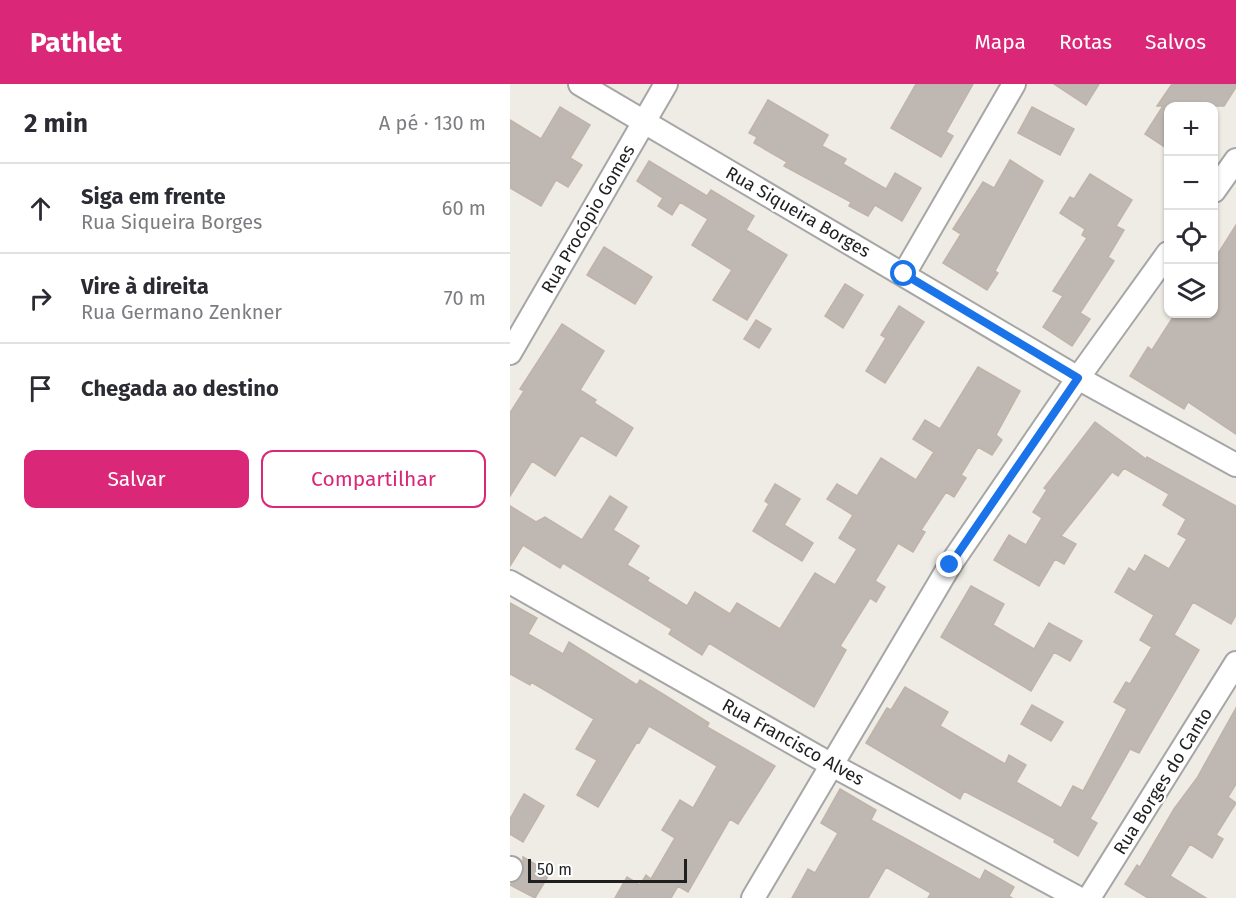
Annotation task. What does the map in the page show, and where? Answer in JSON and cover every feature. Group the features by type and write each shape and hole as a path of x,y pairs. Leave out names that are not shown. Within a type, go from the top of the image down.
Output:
{"street":[{"name":"Rua Siqueira Borges","path":"580,84 1078,378 1236,465"},
{"name":"Rua Procópio Gomes","path":"510,353 666,84"},
{"path":"904,274 1014,84"},
{"path":"1218,185 1236,160"},
{"path":"753,898 950,565 1078,378 1164,259"},
{"name":"Rua Francisco Alves","path":"510,582 831,764 1078,898"},
{"name":"Rua Borges do Canto","path":"1089,898 1230,687 1236,663"}],"building":[{"path":"916,84 973,84 946,132 953,136 941,157 891,128"},
{"path":"1054,84 1099,84 1086,105"},
{"path":"1172,84 1236,84 1224,106 1218,106 1218,102 1164,102 1164,146 1145,134 1163,106 1157,106"},
{"path":"768,100 828,135 822,146 846,159 843,164 886,189 895,173 921,188 902,221 875,205 868,216 849,206 851,202 784,166 787,162 754,143 757,137 749,133"},
{"path":"560,107 590,125 570,158 582,165 568,187 556,180 541,206 510,188 510,120 541,139"},
{"path":"1032,107 1074,129 1060,155 1018,133"},
{"path":"1010,160 1043,181 995,271 998,273 987,290 943,263 961,234 953,229 983,182 994,188"},
{"path":"649,161 707,196 711,190 754,216 746,230 787,255 747,320 713,300 732,270 692,245 708,219 680,202 672,215 658,206 663,198 637,181"},
{"path":"1090,174 1132,200 1116,226 1124,230 1108,257 1114,261 1080,313 1090,319 1072,346 1043,327 1063,296 1053,291 1087,238 1082,235 1085,229 1060,213 1070,197 1074,199"},
{"path":"1236,225 1236,434 1188,402 1184,409 1130,376 1148,347 1152,350 1172,318 1218,318 1218,254"},
{"path":"604,247 652,277 635,304 587,275"},
{"path":"845,284 863,295 843,328 825,316"},
{"path":"899,306 924,322 885,383 866,371 886,338 881,335"},
{"path":"756,320 771,329 759,348 744,339"},
{"path":"562,324 604,351 580,390 596,400 594,403 633,428 616,456 581,435 555,476 532,461 510,496 510,413 524,391 520,389"},
{"path":"978,367 1020,391 996,435 1002,440 992,455 978,447 961,475 966,478 954,497 946,492 921,530 925,532 913,552 898,543 875,581 885,587 876,602 870,598 840,646 846,650 814,707 709,643 702,655 669,634 672,629 563,563 560,568 523,545 510,566 510,506 536,522 545,517 582,540 610,496 627,507 613,530 639,546 627,565 649,578 647,581 687,606 695,592 730,614 737,603 780,629 815,573 835,585 857,549 839,538 853,515 827,499 837,484 857,496 881,458 916,480 934,452 913,439 925,420 940,429"},
{"path":"1095,422 1146,459 1147,457 1236,506 1236,615 1231,624 1193,602 1174,635 1199,650 1139,753 1130,749 1090,819 1097,823 1078,856 1054,842 1055,839 964,791 960,799 866,743 887,708 891,710 905,687 948,712 940,726 1005,764 1009,755 1026,765 1016,782 1061,808 1073,786 1083,791 1127,709 1114,702 1126,682 1130,684 1152,647 1140,640 1154,615 1115,592 1129,568 1135,572 1145,555 1169,569 1187,539 1178,534 1186,519 1163,505 1169,494 1124,468 1118,476 1112,472 1061,536 1076,544 1064,564 1055,559 1039,586 994,560 1009,535 1026,545 1042,518 1033,512 1047,490 1044,488"},
{"path":"775,484 800,499 784,525 813,543 802,561 753,531 769,504 765,501"},
{"path":"971,586 1004,604 993,625 1034,649 1049,623 1082,641 1070,661 1054,652 1031,691 941,637"},
{"path":"510,603 537,618 528,634 563,654 569,642 637,685 640,680 709,723 707,727 775,766 738,824 730,819 688,892 678,886 671,898 615,898 627,877 640,885 646,875 651,879 675,838 662,830 680,800 693,808 717,766 649,726 598,807 577,795 597,760 576,749 594,719 531,682 530,685 510,674"},
{"path":"1032,705 1063,722 1051,741 1021,724"},
{"path":"1236,708 1236,784 1228,797 1236,803 1216,835 1223,839 1212,858 1190,844 1170,876 1206,898 1148,898 1125,884 1137,865 1140,867 1174,809 1197,778"},
{"path":"840,789 876,810 871,820 980,880 985,870 1014,887 1009,896 1012,898 928,898 931,893 886,867 868,898 792,898 808,869 815,873 838,833 821,823"},
{"path":"524,794 544,806 523,842 510,834 510,819"},
{"path":"523,857 550,873 535,898 510,885 523,874"}],"route":[{"path":"904,274 1078,378 950,565"}]}
